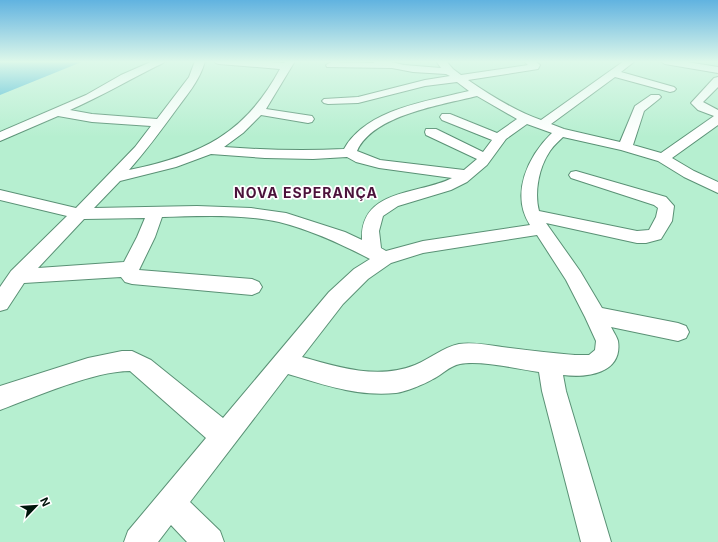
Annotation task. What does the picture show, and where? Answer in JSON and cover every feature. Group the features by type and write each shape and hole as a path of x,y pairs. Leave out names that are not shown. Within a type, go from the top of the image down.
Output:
{"street":[{"path":"0,137 98,94 110,86"},
{"path":"0,303 18,276 115,178 140,150 187,86"},
{"path":"115,178 156,169 186,160 211,150 243,127 257,112 275,86"},
{"path":"328,101 358,100 412,86"},
{"path":"470,86 526,120 560,132 625,147 663,158 689,174 718,188"},
{"path":"541,126 595,86"},
{"path":"660,86 670,89"},
{"path":"715,91 702,97 697,103 702,107 718,114"},
{"path":"349,153 357,138 365,131 386,119 404,112 478,92"},
{"path":"625,147 639,109 656,97"},
{"path":"58,112 92,118 160,123"},
{"path":"257,112 308,119"},
{"path":"446,117 499,138"},
{"path":"663,158 718,119"},
{"path":"379,254 371,230 373,219 378,211 401,200 453,184 486,158 499,138 526,120"},
{"path":"432,132 486,158"},
{"path":"284,363 343,379 371,383 398,382 425,372 443,360 459,354 479,354 575,366 593,365 606,355 607,341 595,315 537,222 529,206 532,175 543,151 560,132"},
{"path":"211,150 265,154 313,155 349,153 361,159 379,164 465,175"},
{"path":"0,196 80,214 197,211 251,213 280,217 339,236 379,254 501,234 537,222 637,237 655,235 659,231 667,210 666,206 660,201 576,175"},
{"path":"155,213 152,225 130,269 129,274 132,278 252,287"},
{"path":"139,542 336,298 379,254"},
{"path":"18,276 130,269"},
{"path":"595,315 678,332"},
{"path":"0,398 96,367 118,362 132,361 143,367 224,436"},
{"path":"549,363 554,391 596,542"},
{"path":"170,504 209,542"}],"water":[{"path":"0,86 22,86 0,95"}],"district":[{"name":"NOVA ESPERANÇA","path":"306,192"}]}
